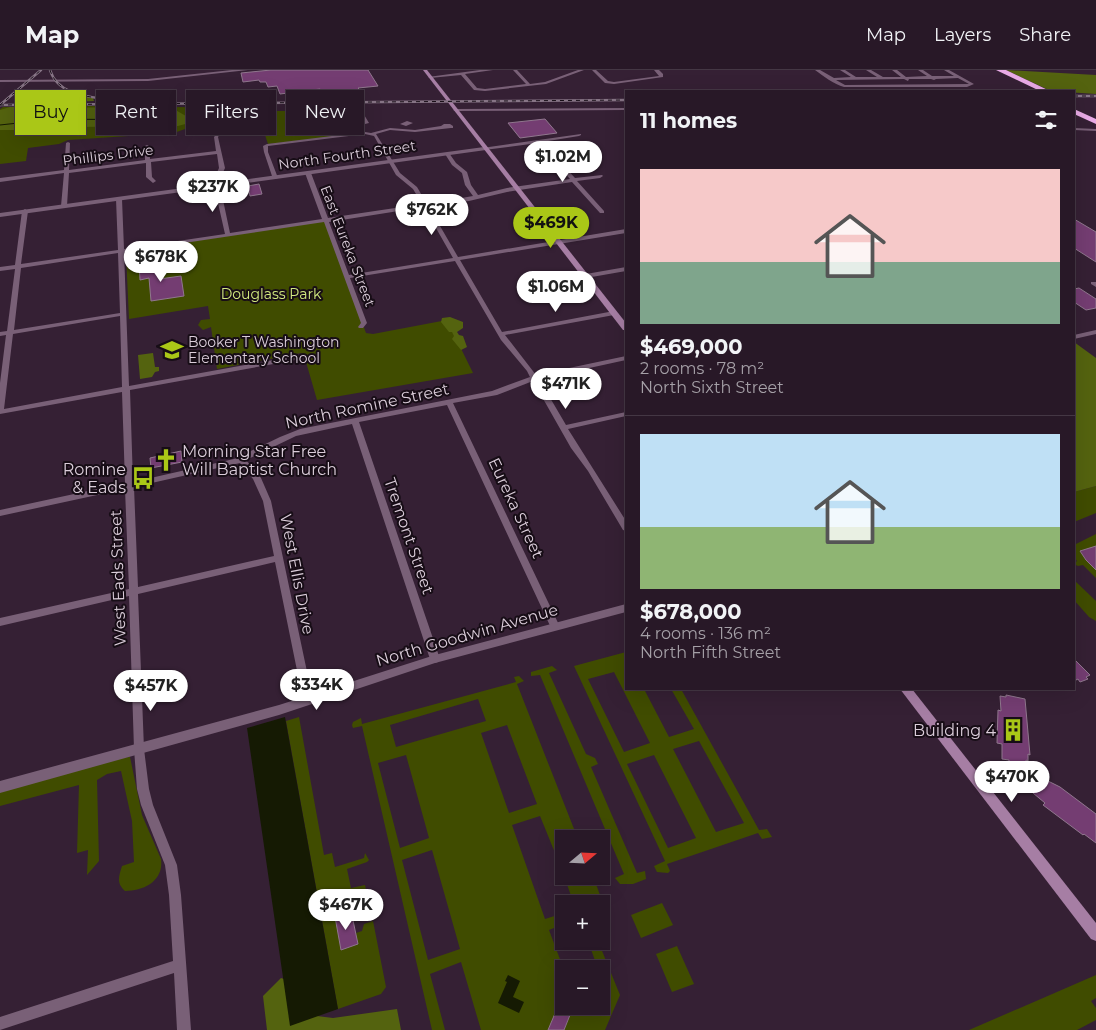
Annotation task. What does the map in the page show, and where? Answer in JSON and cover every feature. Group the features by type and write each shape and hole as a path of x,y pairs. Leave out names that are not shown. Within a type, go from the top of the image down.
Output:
{"highway":[{"path":"997,72 1044,90"},
{"path":"997,72 1030,90"},
{"path":"1075,105 1096,115"},
{"path":"1075,112 1096,122"}],"main road":[{"path":"425,70 515,188 602,297 620,316"},
{"path":"907,690 1096,934"}],"street":[{"path":"0,81 148,80 246,70"},
{"path":"430,77 490,70"},
{"path":"515,70 529,86"},
{"path":"462,73 476,89 480,90 529,86 554,81 582,70"},
{"path":"594,70 610,83 619,83 661,77 661,74 656,70"},
{"path":"817,70 833,79 836,84 844,86 971,85 971,83 946,70"},
{"path":"842,70 856,79"},
{"path":"868,70 883,79"},
{"path":"894,70 906,78 913,86"},
{"path":"920,70 934,79"},
{"path":"833,79 934,79 960,77"},
{"path":"455,110 625,109"},
{"path":"342,136 331,113 351,112 362,115 367,123"},
{"path":"400,129 405,125"},
{"path":"275,178 265,147 267,145 373,133 390,128 415,131 442,127"},
{"path":"1075,129 1096,130"},
{"path":"373,133 401,178 415,188 508,346 526,365 625,526"},
{"path":"217,135 216,137 222,168 216,178 228,235"},
{"name":"North Fourth Street","path":"0,215 579,136"},
{"path":"539,141 602,212"},
{"path":"64,206 68,143"},
{"path":"147,146 149,177 153,181"},
{"name":"Phillips Drive","path":"0,180 219,152"},
{"path":"447,154 454,164 464,172 468,185 476,197"},
{"name":"East Eureka Street","path":"308,173 364,323 361,327"},
{"path":"0,269 426,206 515,188 600,176"},
{"path":"119,198 126,389"},
{"path":"25,211 0,412 301,357"},
{"path":"347,277 625,230"},
{"path":"586,276 625,269"},
{"path":"0,334 123,314"},
{"path":"501,334 620,316"},
{"path":"1075,338 1096,332"},
{"name":"North Romine Street","path":"0,513 188,474 242,460 267,445 289,435 494,393 542,375 625,358"},
{"name":"West Eads Street","path":"126,389 139,749 143,789 147,805 171,866 175,895 184,1030"},
{"name":"Eureka Street","path":"449,402 555,627"},
{"path":"564,428 625,414"},
{"name":"Tremont Street","path":"355,421 435,659"},
{"name":"West Ellis Drive","path":"242,460 257,478 267,501 308,700"},
{"path":"0,622 278,558"},
{"name":"North Goodwin Avenue","path":"0,787 308,700 435,659 625,608"},
{"path":"0,1024 179,965"}],"green space":[{"path":"1006,70 1096,75 1096,94 1075,93 1075,90 1049,90"},
{"path":"86,96 93,98 94,101 86,101"},
{"path":"86,106 96,106 96,135 144,135 68,140 59,144 28,148 26,161 0,164 0,109 3,107 15,107 15,135 86,135"},
{"path":"15,107 15,130 0,130 0,110"},
{"path":"86,107 96,108 96,127 86,127"},
{"path":"176,107 186,107 186,129 176,132"},
{"path":"176,110 186,116 186,124 176,126"},
{"path":"276,111 286,111 286,135 342,136 268,144 265,135 276,135"},
{"name":"Douglass Park","path":"325,221 366,333 373,334 447,320 473,373 317,400 306,362 301,353 217,369 211,327 203,330 198,325 201,320 210,319 208,306 129,319 126,254 129,251"},
{"path":"450,317 463,322 463,328 457,332 463,336 467,347 461,350 452,339 454,336 452,332 449,332 441,322 442,318"},
{"path":"1075,343 1096,358 1096,486 1075,492"},
{"path":"153,353 155,367 159,367 159,371 155,372 152,377 140,379 138,355"},
{"path":"1096,486 1096,513 1075,522 1075,492"},
{"path":"1096,534 1096,578 1083,565 1075,564 1077,561 1075,558 1075,544"},
{"path":"1075,581 1096,601 1096,621 1089,617 1075,601"},
{"path":"625,652 625,690 645,690 669,737 694,729 672,690 682,690 759,830 767,829 772,837 762,839 758,833 667,864 670,871 668,873 657,872 654,866 665,861 574,666","holes":["614,672 650,743 624,752 588,679","699,741 744,823 716,832 673,749","654,755 696,838 668,848 627,764"]},
{"path":"552,666 557,670 549,673 586,754 595,758 598,764 591,767 637,873 645,871 646,879 633,884 620,884 615,878 624,874 610,841 610,830 605,830 540,675 531,676 531,672"},
{"path":"519,676 524,681 517,684 574,830 555,830 555,853 540,816 512,825 545,919 555,916 555,928 549,930 560,960 555,960 555,1013 548,1030 481,1030 461,962 430,974 445,1030 432,1030 362,726 353,728 352,725 353,722 361,718 362,724 516,682 514,677","holes":["478,699 486,721 396,747 390,725","507,725 537,804 509,813 481,733","406,755 429,838 400,848 378,763","432,850 460,949 428,960 402,860"]},
{"path":"299,717 324,855 332,853 335,867 364,858 365,853 369,860 347,869 351,888 365,885 372,917 363,920 352,918 351,911 335,917 341,950 358,944 356,933 362,931 364,924 373,921 386,987 381,994 338,1009 286,721"},
{"path":"130,757 142,815 161,859 161,867 156,879 146,887 125,891 119,882 122,866 134,862 132,821 121,771 107,774 97,780 99,861 87,875 88,850 77,853 79,785 0,806 0,791 118,758"},
{"path":"567,885 596,885 600,895 571,895"},
{"path":"662,903 673,925 641,938 631,915"},
{"path":"677,946 694,984 672,992 656,954"},
{"path":"591,950 602,950 606,960 595,960"},
{"path":"610,970 620,995 605,1030 564,1030 570,1015 610,1015"},
{"path":"1096,975 1096,998 1091,1001 1096,1008 1096,1020 1077,1030 969,1030"},
{"path":"281,978 313,989 301,1014 333,1018 397,1009 401,1030 267,1030 263,996"}],"shaded area":[{"path":"285,717 338,1009 290,1026 247,728"},
{"path":"508,975 520,981 513,997 524,1002 519,1013 498,1003"}],"building":[{"path":"271,70 368,70 378,86 358,88 360,90 286,90 286,93 280,94 277,86 268,87 266,82 260,82 259,80 243,82 241,73"},
{"path":"545,119 557,133 520,138 508,123"},
{"path":"259,184 262,194 250,196 248,186"},
{"path":"1075,220 1096,232 1096,262 1075,249"},
{"path":"155,261 159,279 181,276 184,296 151,301 149,278 140,280 139,264"},
{"path":"1079,288 1096,299 1096,308 1086,310 1075,303 1075,289"},
{"name":"Morning Star Free Will Baptist Church","path":"181,451 182,462 151,468 150,458"},
{"path":"1096,546 1096,570 1080,551"},
{"path":"1075,660 1090,675 1086,677 1088,679 1080,682 1078,679 1075,680"},
{"name":"Building 4","path":"1006,695 1025,699 1030,755 1028,754 1026,765 1019,763 1019,766 1009,763 1009,760 1002,759 1002,744 997,743 998,710 1001,711 1000,696 1006,697"},
{"path":"1038,776 1060,787 1096,814 1096,843 1043,805 1045,803 1027,788"},
{"path":"351,911 358,944 341,950 335,917"},
{"path":"555,1013 555,1015 570,1015 564,1030 548,1030"}],"waterway":[{"path":"0,125 55,119 96,119"}],"railway":[{"path":"41,70 0,105 625,100"},
{"path":"50,70 58,84 80,95 96,98"},
{"path":"1075,96 1096,96"}],"place":[{"name":"Booker T Washington Elementary School","path":"172,350"},
{"name":"Morning Star Free Will Baptist Church","path":"166,460"},
{"name":"Romine & Eads","path":"143,478"},
{"name":"Building 4","path":"1013,730"}]}
